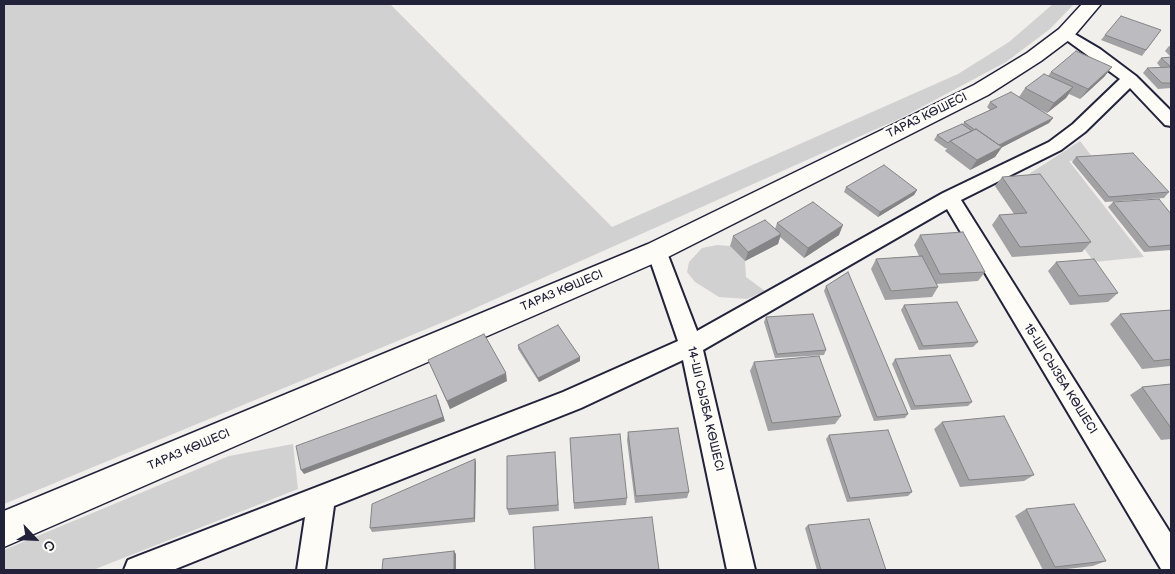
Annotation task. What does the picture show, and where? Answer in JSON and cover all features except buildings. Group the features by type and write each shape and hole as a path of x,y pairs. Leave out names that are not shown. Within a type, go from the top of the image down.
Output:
{"street":[{"name":"ТАРАЗ КӨШЕСІ","path":"4,529 657,251 981,90 1034,57 1066,33 1092,4"},
{"path":"1066,33 1130,79 1171,121"},
{"path":"138,570 572,400 691,346 950,198 1055,146 1079,128 1130,79"},
{"name":"15-ШІ СЫЗБА КӨШЕСІ","path":"950,198 1171,559"},
{"name":"14-ШІ СЫЗБА КӨШЕСІ","path":"657,251 691,346 741,570"},
{"path":"311,570 322,497"}],"shaded area":[{"path":"5,4 390,4 612,227 958,74 1009,42 1053,4 1074,4 1050,29 1006,62 901,118 453,318 4,504"},
{"path":"1080,141 1094,159 1069,161 1144,257 1094,262 1029,174"},
{"path":"717,245 730,246 745,261 746,277 765,291 747,299 719,297 695,282 687,272 689,262 702,248"},
{"path":"293,444 298,489 93,570 4,570 4,550 229,456"}]}
